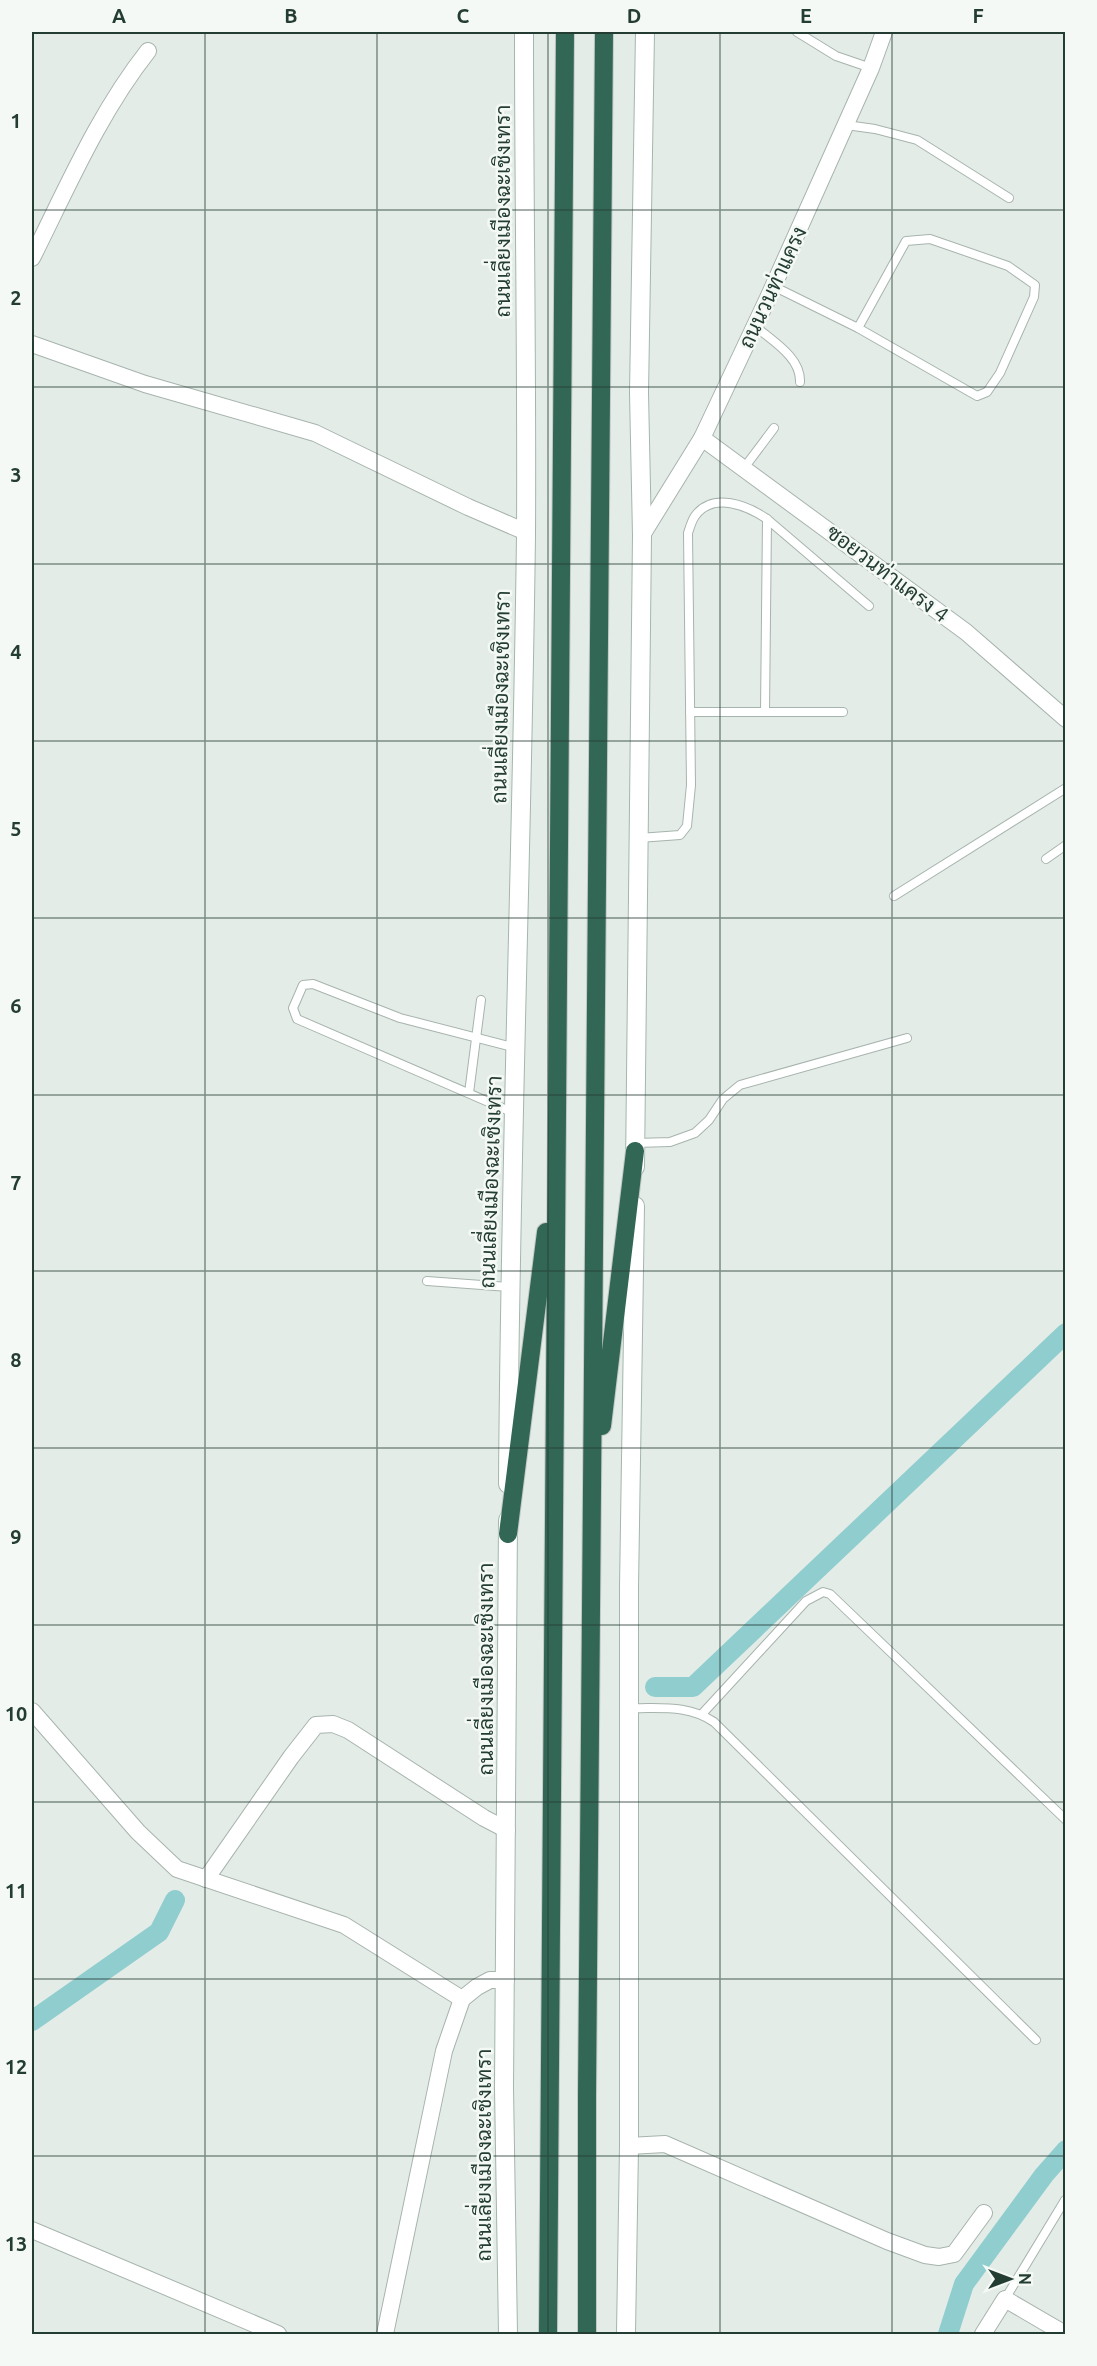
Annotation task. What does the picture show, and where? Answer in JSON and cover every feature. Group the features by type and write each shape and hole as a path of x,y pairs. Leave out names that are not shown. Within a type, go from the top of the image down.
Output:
{"highway":[{"path":"548,2334 565,32"},
{"path":"587,2334 591,1519 604,32"},
{"path":"591,1519 635,1147"},
{"path":"508,1534 556,1150"}],"main road":[{"name":"ถนนเลี่ยงเมืองฉะเชิงเทรา","path":"508,2334 504,2111 509,1287 526,532 524,32"},
{"path":"626,2334 629,2146 629,1708 642,535 639,393 645,32"}],"street":[{"name":"ถนนวนท่าแครง","path":"642,535 702,438 846,125 884,32"},
{"path":"32,258 110,105 126,79 148,51"},
{"path":"32,344 145,384 315,433 468,507 526,532"},
{"name":"ซอยวนท่าแครง 4","path":"702,438 966,632 1065,719"},
{"path":"32,1710 163,1858 177,1869 344,1925 462,1999"},
{"path":"206,1879 316,1725 333,1724 348,1730 484,1818 507,1830"},
{"path":"385,2334 444,2051 462,1999 490,1980 506,1980"},
{"path":"629,2146 665,2144 887,2241 926,2255 939,2257 954,2254 984,2213"},
{"path":"32,2230 278,2334"},
{"path":"983,2334 1005,2299 1065,2334"}],"lane":[{"path":"797,32 836,56 871,68"},
{"path":"846,125 875,129 917,140 1009,198"},
{"path":"773,286 858,328 977,396 987,392 1000,373 1034,297 1035,285 1008,266 930,239 906,241 858,328"},
{"path":"754,326 796,364 800,382"},
{"path":"744,468 774,428"},
{"path":"639,838 680,835 687,826 691,785 688,533 694,517 704,507 721,503 737,503 751,508 869,606"},
{"path":"765,712 767,519"},
{"path":"690,712 843,712"},
{"path":"894,896 1065,788"},
{"path":"1046,859 1065,845"},
{"path":"514,1113 297,1019 293,1008 303,985 313,984 400,1018 516,1048"},
{"path":"469,1093 478,1040 481,1000"},
{"path":"635,1147 670,1142 695,1133 709,1120 723,1099 740,1084 907,1038"},
{"path":"427,1281 509,1287"},
{"path":"702,1714 806,1601 823,1592 830,1594 1065,1820"},
{"path":"629,1708 678,1708 702,1714 714,1722 1036,2040"},
{"path":"1005,2299 1065,2200"}],"waterway":[{"path":"655,1687 693,1687 1066,1333"},
{"path":"32,2021 159,1932 175,1900"},
{"path":"948,2334 964,2284 1044,2175 1066,2150"}]}
